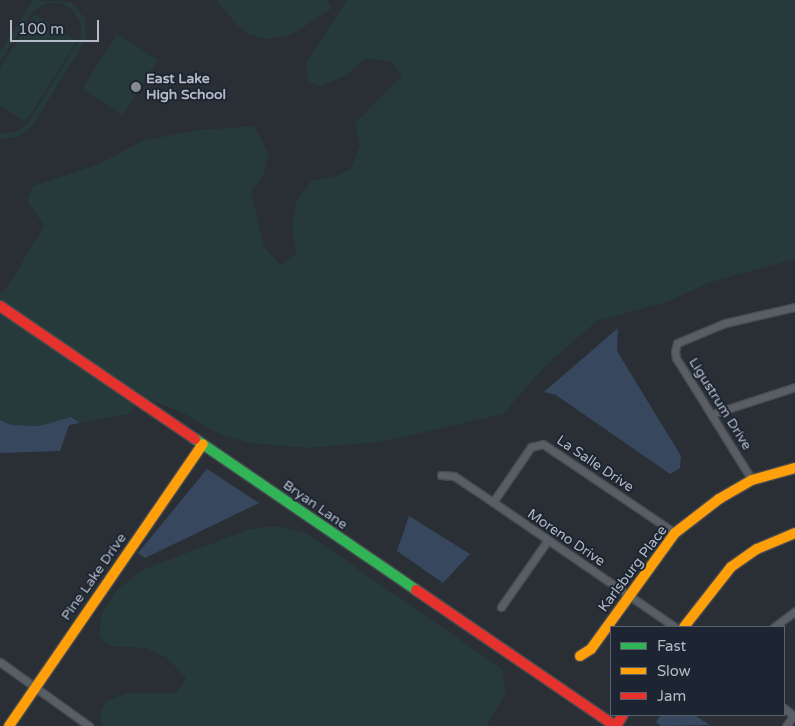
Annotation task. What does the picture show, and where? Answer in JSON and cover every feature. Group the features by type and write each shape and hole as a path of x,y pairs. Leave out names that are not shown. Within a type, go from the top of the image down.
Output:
{"street":[{"name":"Bryan Lane","path":"0,306 616,726"},
{"name":"Ligustrum Drive","path":"752,480 676,358 678,343 725,324 795,307"},
{"path":"712,414 795,387"},
{"name":"Pine Lake Drive","path":"9,726 203,444"},
{"name":"La Salle Drive","path":"493,502 531,447 543,444 675,533"},
{"name":"Karlsburg Place","path":"580,656 591,649 628,595 675,533 719,499 752,480 795,468"},
{"path":"441,475 454,476 493,502"},
{"name":"Moreno Drive","path":"493,502 673,626"},
{"path":"685,626 731,567 757,549 795,533"},
{"path":"502,607 547,541"},
{"path":"775,626 795,611"},
{"path":"0,662 89,726"},
{"path":"786,726 794,716"}],"shaded area":[{"path":"33,0 71,2 85,18 86,39 31,128 18,137 0,139 0,133 16,132 27,124 81,37 81,24 72,9 60,3 47,3 32,12 0,62 0,52"},
{"path":"216,0 328,0 332,8 296,32 284,37 266,39 249,34 238,26"},
{"path":"347,0 795,0 795,259 708,283 667,302 597,321 547,364 503,414 381,442 307,448 250,443 219,434 181,412 144,398 0,301 0,294 7,288 44,226 27,200 33,186 99,164 144,140 200,130 254,126 269,153 263,175 251,192 264,247 281,265 296,254 292,226 296,203 311,181 336,176 352,168 360,145 355,124 402,75 392,62 365,58 347,75 321,86 308,82 306,63"},
{"path":"34,14 77,41 26,122 0,106 0,68"},
{"path":"117,34 158,60 123,115 82,89"},
{"path":"0,310 138,403 129,414 80,423 71,417 39,426 11,425 0,420"},
{"path":"278,526 306,533 502,669 506,693 486,726 102,726 100,712 107,701 127,693 176,693 186,678 166,657 146,648 110,646 99,635 101,615 117,590 142,570 250,529"}],"water":[{"path":"618,328 617,351 681,456 680,468 670,474 556,395 544,392"},
{"path":"71,417 80,423 69,425 60,451 0,453 0,420 11,425 39,426"},
{"path":"207,469 259,503 145,558 138,553"},
{"path":"409,516 470,554 443,583 397,551"},
{"path":"660,716 696,716 710,725 661,726 656,722"}],"traffic: fast":[{"path":"195,439 416,590"}],"traffic: slow":[{"path":"9,726 203,444"},
{"path":"580,656 591,649 675,533 719,499 752,480 795,468"},
{"path":"685,626 731,567 757,549 795,533"}],"traffic: jam":[{"path":"0,306 195,439"},
{"path":"416,590 615,726"},
{"path":"616,726 622,716"}],"place":[{"name":"East Lake High School","path":"136,87"}]}
